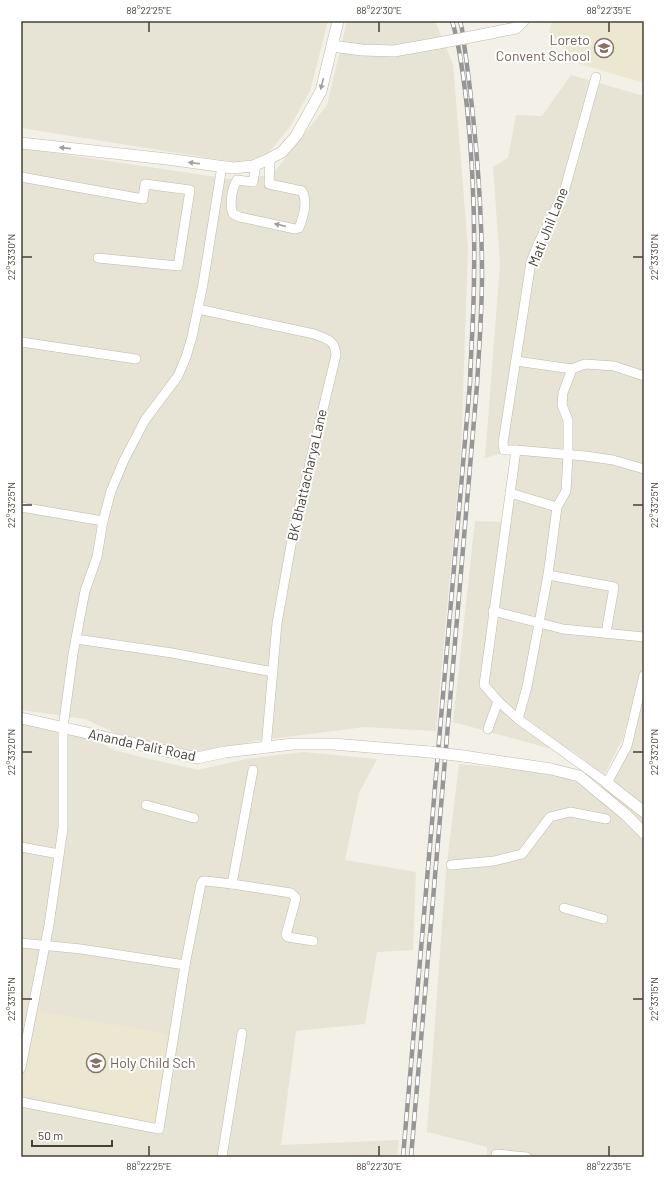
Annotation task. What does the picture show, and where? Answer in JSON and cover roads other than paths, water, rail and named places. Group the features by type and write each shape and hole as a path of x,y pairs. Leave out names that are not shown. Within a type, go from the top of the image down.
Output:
{"street":[{"path":"21,144 232,168 256,165 282,152 296,136 320,90 338,21"},
{"path":"332,46 362,50 394,51 516,28 523,21"},
{"name":"Mati Jhil Lane","path":"516,450 504,450 503,443 531,262 539,242 564,192 596,77"},
{"path":"269,184 270,159"},
{"path":"253,182 256,165"},
{"path":"21,1068 45,945 63,828 63,728 85,591 97,557 103,521 111,491 124,460 145,420 178,376 190,343 211,239 222,166"},
{"path":"21,177 143,199 145,184 190,190 178,266 98,258"},
{"path":"237,180 269,184 302,191 305,200 299,228 295,229 232,214 231,210 234,185 237,180"},
{"name":"BK Bhattacharya Lane","path":"198,309 314,334 329,340 335,347 336,355 293,534 276,622 266,748"},
{"path":"21,342 136,359"},
{"path":"516,361 572,369 585,364 614,366 644,376"},
{"path":"518,718 527,687 548,575 556,507 566,491 568,420 562,405 563,393 572,369"},
{"path":"644,469 613,460 516,450 484,685 518,718 644,812"},
{"path":"510,493 556,507"},
{"path":"21,507 103,521"},
{"path":"548,575 614,587 606,633"},
{"path":"494,611 563,629 644,637"},
{"path":"76,640 172,653 273,672"},
{"path":"607,783 627,746 644,675"},
{"path":"488,729 498,700"},
{"name":"Ananda Palit Road","path":"21,718 197,758 225,752 293,744 333,744 430,752 551,769 579,776 625,814 644,832"},
{"path":"232,884 253,770"},
{"path":"146,805 194,818"},
{"path":"451,865 494,861 522,854 550,817 570,812 606,819"},
{"path":"21,847 59,854"},
{"path":"21,1102 159,1129 185,965 201,884 203,881 291,893 296,898 286,935 288,937 313,941"},
{"path":"564,908 603,919"},
{"path":"21,943 45,945 185,965"},
{"path":"222,1157 242,1033"},
{"path":"496,1157 496,1154 527,1157"}],"railway":[{"path":"403,1157 470,383 473,317 474,234 471,150 463,75 452,21"},
{"path":"411,1157 477,385 481,317 482,245 479,183 470,91 460,21"}],"place":[{"name":"Loreto Convent School","path":"604,48"},
{"name":"Holy Child Sch","path":"96,1063"}]}
